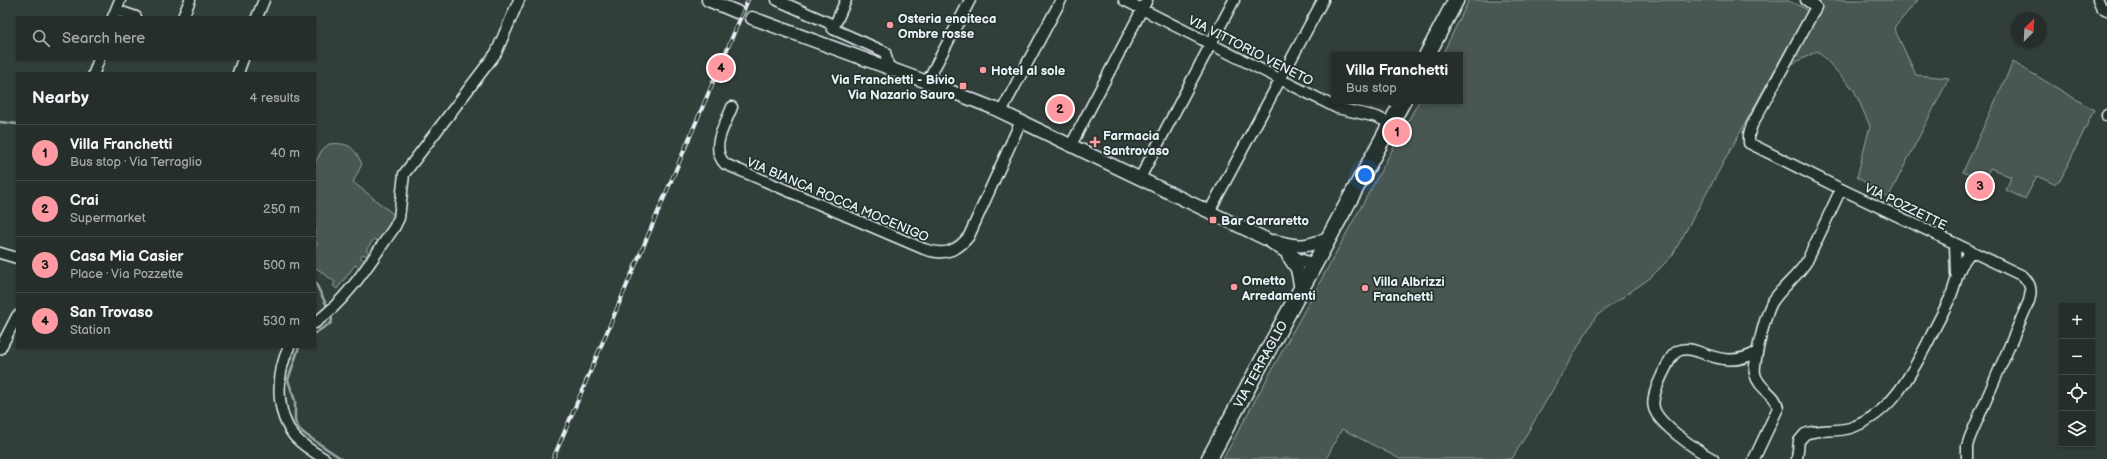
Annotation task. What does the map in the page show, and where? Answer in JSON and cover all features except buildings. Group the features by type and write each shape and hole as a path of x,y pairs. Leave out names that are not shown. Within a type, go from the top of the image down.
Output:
{"main road":[{"path":"1429,52 1456,0"},
{"name":"VIA TERRAGLIO","path":"1209,459 1401,104"}],"street":[{"path":"120,0 114,14 129,16"},
{"path":"183,16 190,0"},
{"path":"257,16 264,0"},
{"path":"316,322 329,312 352,288 394,228 399,218 404,174 496,53 518,0"},
{"path":"708,0 737,12"},
{"path":"776,0 829,23 833,29 885,52 889,68"},
{"path":"833,29 846,0"},
{"path":"927,82 970,0"},
{"path":"1002,112 1061,0"},
{"name":"VIA VITTORIO VENETO","path":"1124,0 1145,4 1210,45 1337,108 1377,117 1391,124"},
{"path":"1140,178 1234,0"},
{"path":"1210,212 1323,0"},
{"name":"VIA POZZETTE","path":"1806,0 1816,6 1752,125 1749,134 1749,143 1841,190 2023,276 2031,289 2029,301 1970,437 1967,446 1967,459"},
{"path":"2098,0 2101,7 2107,10"},
{"path":"1071,145 1145,4"},
{"path":"752,18 927,82 1002,112 1266,239 1290,249 1302,251 1315,265"},
{"path":"94,72 98,60"},
{"path":"238,72 243,60"},
{"name":"VIA BIANCA ROCCA MOCENIGO","path":"732,107 717,144 720,158 725,164 924,249 943,253 954,250 962,245 969,236 1021,121"},
{"path":"1754,459 1778,408 1774,397 1764,391 1755,372 1757,352 1768,312 1773,300 1801,270 1807,261 1841,190"},
{"path":"1290,249 1306,246 1330,237"},
{"path":"1955,244 1956,276"},
{"path":"1290,249 1297,269 1301,289"},
{"path":"1797,459 1799,441 1805,434 1853,427 1869,418 1900,391 1910,376 1950,298 1960,264 1971,252"},
{"path":"0,253 16,258"},
{"path":"0,348 16,318"},
{"path":"289,348 280,379 280,392 284,417 289,429 297,439 325,459"},
{"path":"1713,459 1687,442 1658,414 1654,408 1654,398 1659,382 1674,354 1680,350 1689,349 1728,361 1750,356 1757,352"}],"shaded area":[{"path":"1469,0 1786,0 1804,8 1807,11 1672,256 1650,278 1596,316 1512,459 1400,459 1342,429 1326,459 1223,459 1417,104 1463,104 1463,52 1443,52"},
{"path":"1817,0 1918,0 1894,28 1916,75 1949,78 1888,198 1857,177 1870,126 1854,90 1818,51 1784,68 1808,23"},
{"path":"2013,62 2094,110 2061,179 2054,184 2037,176 2025,199 2006,190 2011,177 1990,168 1984,181 1963,172"},
{"path":"329,144 341,144 350,147 356,153 362,164 353,182 397,217 378,241 374,239 366,250 369,252 366,256 363,254 360,257 365,261 360,268 355,265 337,289 333,286 335,282 316,268 316,246 318,243 316,242 316,161 322,150"}],"waterway":[{"path":"0,122 16,124"},
{"path":"316,284 328,308"},
{"path":"316,332 331,323 331,314"},
{"path":"299,348 288,380 295,401 295,421 299,429 306,435 342,459"}],"tunnel":[{"path":"737,12 752,18"}],"railway":[{"path":"553,459 748,0"}],"place":[{"name":"Osteria enoiteca Ombre rosse","path":"890,25"},
{"name":"San Trovaso","path":"721,68"},
{"name":"Hotel al sole","path":"983,70"},
{"name":"Via Franchetti - Bivio Via Nazario Sauro","path":"963,86"},
{"name":"Crai","path":"1060,109"},
{"name":"Villa Franchetti","path":"1397,132"},
{"name":"Farmacia Santrovaso","path":"1095,142"},
{"name":"Casa Mia Casier","path":"1980,186"},
{"name":"Bar Carraretto","path":"1213,220"},
{"name":"Ometto Arredamenti","path":"1234,287"},
{"name":"Villa Albrizzi Franchetti","path":"1365,288"}]}
